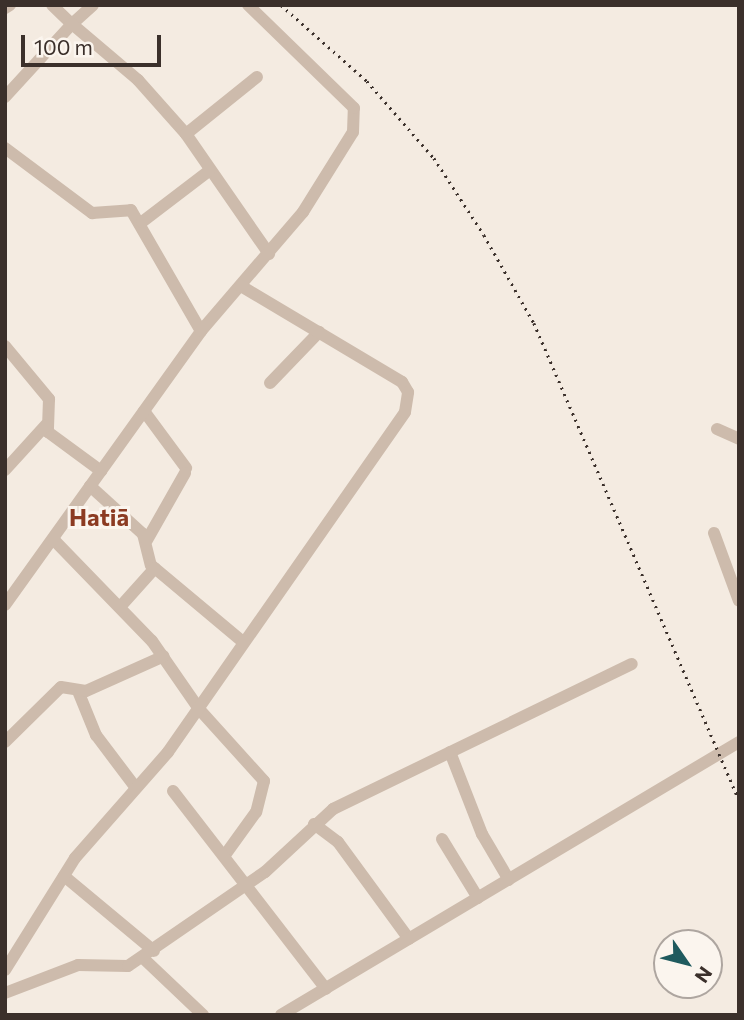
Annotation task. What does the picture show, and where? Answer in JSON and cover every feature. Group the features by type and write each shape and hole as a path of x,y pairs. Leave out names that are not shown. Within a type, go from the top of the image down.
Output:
{"street":[{"path":"5,8 10,5"},
{"path":"52,5 138,79 186,134 209,171 269,254"},
{"path":"5,97 93,5"},
{"path":"5,605 201,331 303,212 357,115 248,5"},
{"path":"186,134 257,77"},
{"path":"5,148 92,213 125,206 142,222 201,331"},
{"path":"142,222 209,171"},
{"path":"5,970 64,876 199,709 242,641 407,407 402,382 241,286"},
{"path":"270,383 319,332"},
{"path":"5,346 49,399 46,425 5,470"},
{"path":"144,411 185,470 147,540"},
{"path":"46,425 101,471"},
{"path":"717,429 739,439"},
{"path":"90,486 147,540 155,568 242,641"},
{"path":"714,533 739,601"},
{"path":"53,539 164,656 199,709 265,785 256,812 225,855"},
{"path":"120,607 155,568"},
{"path":"5,742 61,687 78,691 164,656"},
{"path":"5,993 78,965 118,969 148,954 248,885 314,824 450,752 632,664"},
{"path":"78,691 96,735 136,788"},
{"path":"281,1015 739,741"},
{"path":"450,752 482,834 509,880"},
{"path":"173,791 326,989"},
{"path":"314,824 338,842 409,939"},
{"path":"442,839 478,898"},
{"path":"64,876 148,954 203,1015"}],"railway":[{"path":"281,5 367,81 434,158 484,235 534,323 739,800"}],"district":[{"name":"Hatiā","path":"99,517"}]}
